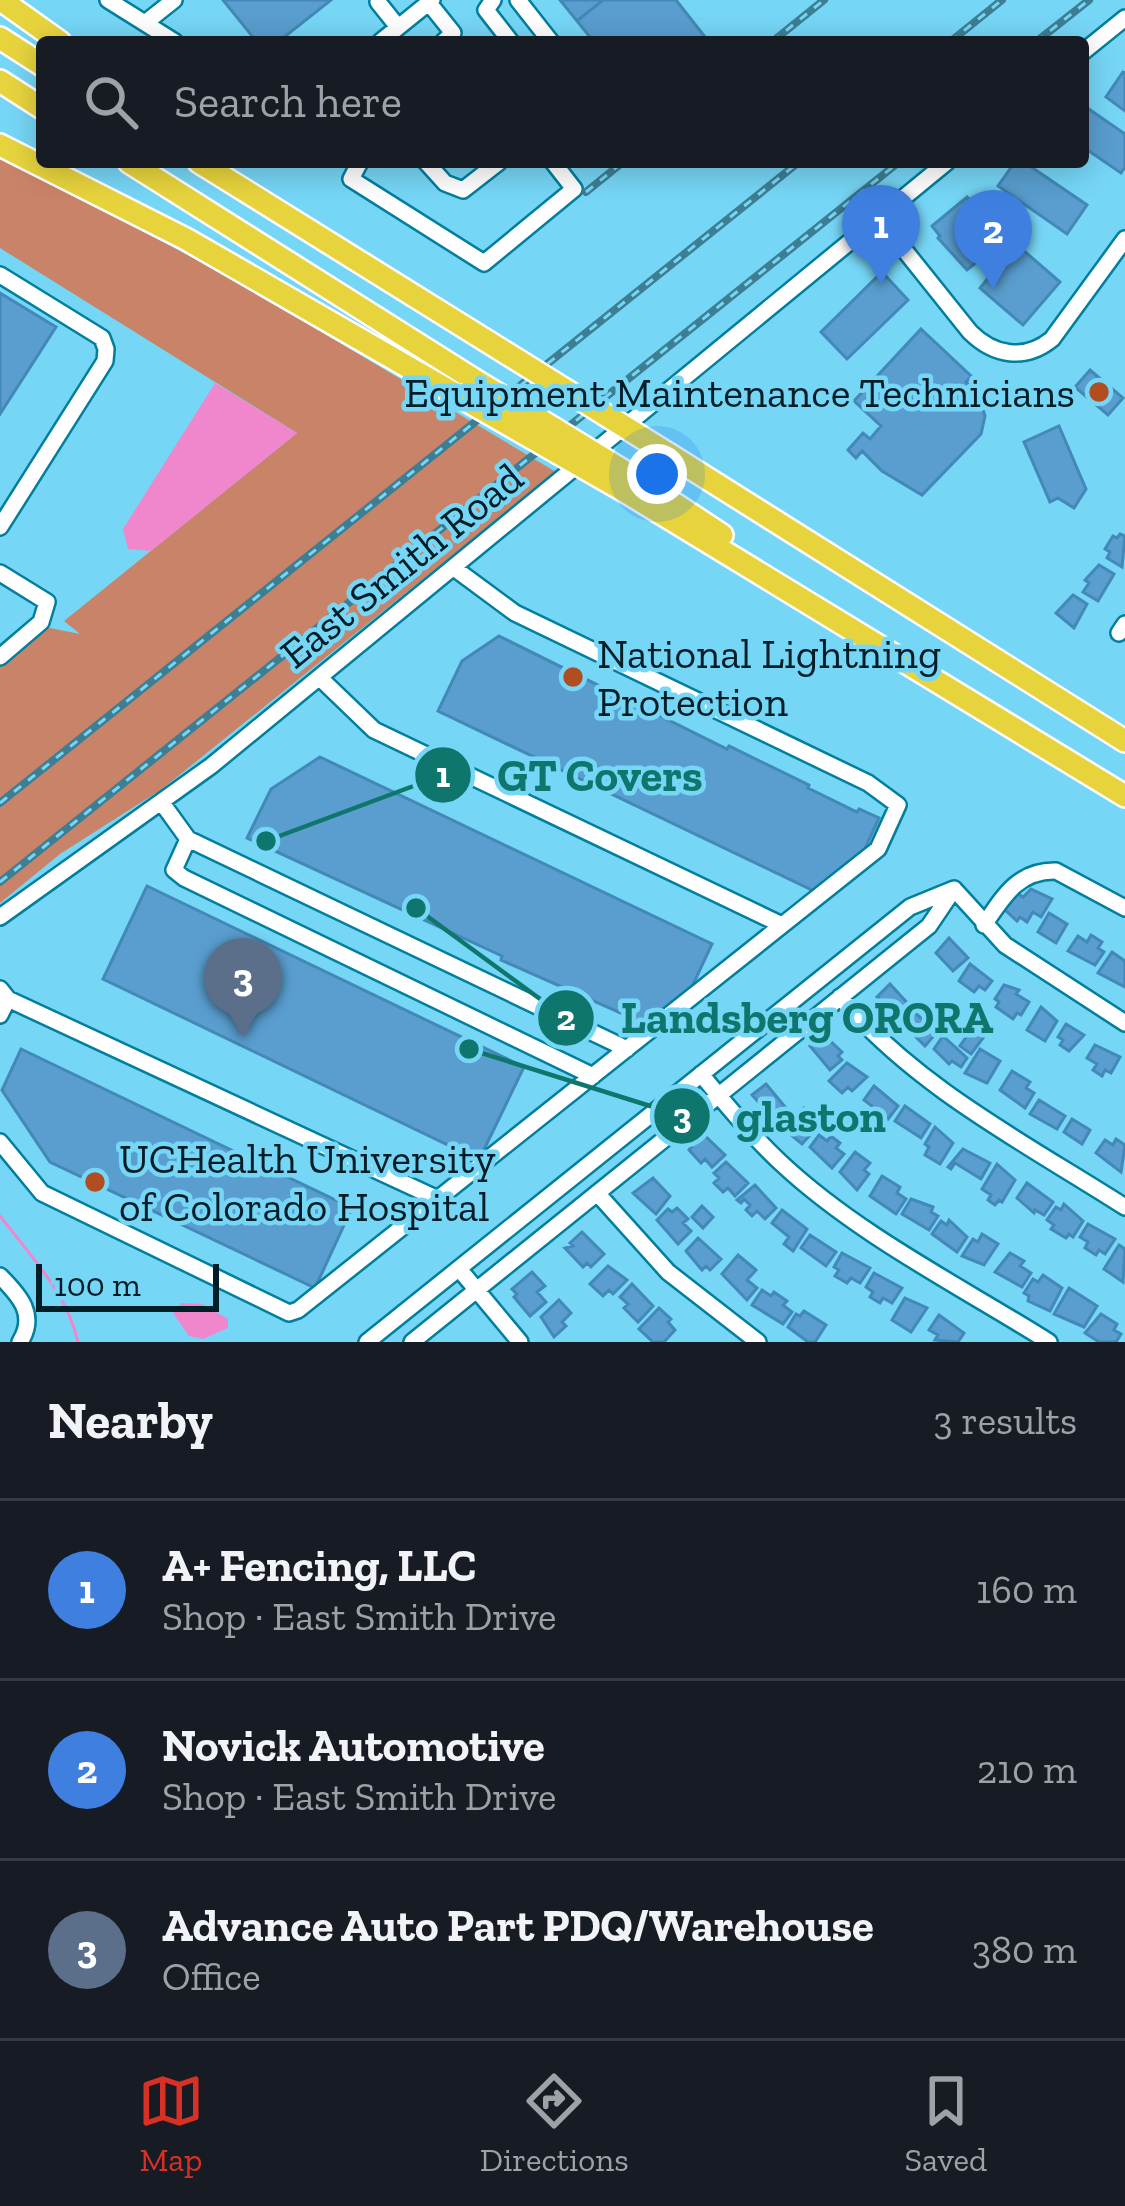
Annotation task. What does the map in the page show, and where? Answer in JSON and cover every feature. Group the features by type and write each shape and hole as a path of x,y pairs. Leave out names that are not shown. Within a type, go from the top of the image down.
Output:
{"highway":[{"path":"1,0 52,36"},
{"path":"0,38 36,61"},
{"path":"0,82 36,104"},
{"path":"0,145 36,163"},
{"path":"46,168 186,239 454,394 633,487"},
{"path":"138,168 1125,796"},
{"path":"209,168 1125,741"},
{"path":"236,168 351,254"}],"street":[{"path":"108,0 166,36"},
{"path":"145,23 174,0"},
{"path":"493,0 486,10 507,36"},
{"path":"518,0 546,36"},
{"path":"387,36 430,1 453,33 450,36"},
{"path":"378,2 398,27"},
{"path":"1089,47 1125,18"},
{"path":"357,168 351,179 484,263 574,189 558,168"},
{"path":"431,168 445,183 463,190 491,168"},
{"name":"East Smith Road","path":"0,917 162,803 320,678 939,168"},
{"path":"878,218 978,339 1011,354 1037,350 1052,339 1125,239"},
{"path":"0,274 102,338 106,350 105,362 0,527"},
{"path":"0,1142 42,1193 289,1313 298,1310 878,849 898,805 868,783 515,613 454,568"},
{"path":"0,573 46,602 40,622 0,657"},
{"path":"320,678 374,730 782,926"},
{"path":"162,803 188,839 627,1049"},
{"path":"188,839 174,870 184,878 593,1076"},
{"path":"984,926 1022,878 1044,870 1056,871 1125,908"},
{"path":"954,889 984,926 1018,955 1125,1023"},
{"path":"412,1342 929,926 954,889"},
{"path":"367,1342 910,907 954,889"},
{"path":"840,997 883,1045 920,1076 1125,1207"},
{"path":"2,1001 438,1199"},
{"path":"701,1074 778,1161 812,1189 1049,1342"},
{"path":"597,1193 668,1272 758,1342"},
{"path":"460,1270 520,1342"},
{"path":"0,1276 25,1304 29,1321 20,1342"}],"shaded area":[{"path":"0,156 231,278 444,405 441,408 448,413 452,410 556,472 162,789 60,854 0,903 0,664 45,627 80,634 64,621 297,433 0,248"},
{"path":"215,383 297,433 151,551 128,549 123,529"},
{"path":"181,1303 202,1304 228,1319 228,1328 203,1339 189,1336 173,1313"}],"building":[{"path":"223,0 331,0 286,36 252,36"},
{"path":"560,0 603,0 577,21"},
{"path":"603,0 676,0 704,36 589,36 577,21"},
{"path":"1125,73 1125,111 1106,97"},
{"path":"1089,109 1125,134 1121,173 1089,151"},
{"path":"1011,168 1033,168 1087,205 1067,234 998,186"},
{"path":"967,197 1002,241 967,270 932,226"},
{"path":"1016,244 1060,282 1023,325 980,288"},
{"path":"882,272 908,300 847,359 821,332"},
{"path":"0,293 56,327 0,414"},
{"path":"921,329 971,376 966,382 978,393 985,416 981,434 922,495 882,471 862,451 856,458 848,450 863,433 870,439 881,426 854,401"},
{"name":"Equipment Maintenance Technicians","path":"1090,370 1123,398 1108,415 1075,387"},
{"path":"1059,426 1086,489 1074,508 1058,498 1050,502 1024,442"},
{"path":"1120,534 1125,536 1122,567 1107,558 1110,552 1105,549"},
{"path":"1099,565 1114,574 1098,601 1083,592 1089,583 1085,580"},
{"path":"1073,595 1087,604 1074,628 1056,613"},
{"path":"499,636 857,812 879,818 863,853 814,891 438,711 462,661"},
{"path":"320,757 712,944 690,991 644,1027 247,838 271,789"},
{"path":"147,886 524,1067 479,1160 103,979"},
{"path":"1031,889 1052,899 1041,917 1033,912 1027,922 1020,917 1017,921 1003,908 1015,892 1023,897"},
{"path":"1049,913 1067,924 1056,943 1038,932"},
{"path":"1091,935 1102,942 1098,948 1104,952 1095,965 1068,951 1078,936 1087,942"},
{"path":"949,938 968,958 953,971 936,953"},
{"path":"1112,952 1125,961 1125,987 1098,973"},
{"path":"970,964 992,981 985,990 979,986 974,992 959,981"},
{"path":"890,984 911,1007 899,1018 877,997"},
{"path":"1004,985 1019,990 1016,994 1029,1002 1013,1019 996,1007 995,999"},
{"path":"1041,1007 1057,1021 1045,1041 1027,1030"},
{"path":"914,1012 937,1032 925,1046 903,1024"},
{"path":"1066,1024 1084,1035 1069,1051 1058,1037"},
{"path":"971,1030 983,1038 971,1054 960,1046"},
{"path":"824,1035 842,1052 838,1056 842,1060 830,1070 810,1046"},
{"path":"943,1036 967,1058 961,1067 952,1061 949,1064 934,1049"},
{"path":"1095,1045 1120,1057 1111,1073 1105,1070 1102,1076 1093,1070 1097,1064 1087,1058"},
{"path":"21,1049 352,1208 315,1288 50,1162 2,1090"},
{"path":"980,1049 1000,1061 987,1083 965,1073"},
{"path":"847,1063 867,1077 852,1091 848,1087 842,1093 829,1081"},
{"path":"1012,1071 1030,1082 1026,1088 1034,1093 1025,1108 1000,1090"},
{"path":"766,1084 786,1108 773,1118 752,1095"},
{"path":"874,1086 898,1106 888,1119 883,1115 879,1120 868,1112 872,1106 864,1100"},
{"path":"1039,1100 1065,1116 1057,1129 1030,1114"},
{"path":"905,1106 930,1124 921,1138 895,1121"},
{"path":"804,1108 816,1119 808,1128 813,1132 802,1144 778,1124 790,1111 797,1116"},
{"path":"1072,1119 1090,1130 1082,1144 1064,1132"},
{"path":"935,1127 953,1143 940,1164 925,1155 929,1147 925,1144"},
{"path":"702,1133 725,1155 712,1167 689,1150"},
{"path":"819,1135 840,1143 836,1148 844,1154 832,1168 810,1147"},
{"path":"1116,1139 1125,1145 1121,1172 1096,1153 1105,1140 1113,1145"},
{"path":"963,1149 990,1163 981,1179 955,1163 948,1167"},
{"path":"855,1152 870,1163 864,1170 869,1174 857,1190 840,1172"},
{"path":"726,1162 748,1183 735,1196 714,1183 719,1178 714,1173"},
{"path":"997,1164 1015,1180 995,1205 982,1189"},
{"path":"882,1176 900,1187 897,1193 906,1199 896,1214 870,1196"},
{"path":"653,1178 670,1196 656,1214 633,1193"},
{"path":"1027,1183 1053,1202 1044,1215 1034,1213 1017,1198"},
{"path":"755,1185 776,1208 765,1219 757,1211 752,1216 746,1210 750,1205 737,1200"},
{"path":"911,1199 933,1207 931,1212 938,1216 929,1230 902,1214"},
{"path":"1064,1204 1083,1221 1073,1237 1051,1229 1054,1225 1047,1220"},
{"path":"702,1206 713,1217 703,1228 692,1217"},
{"path":"677,1208 688,1219 683,1223 691,1231 678,1244 657,1220 668,1209"},
{"path":"782,1210 807,1229 793,1251 784,1244 789,1237 772,1223"},
{"path":"949,1220 967,1237 957,1252 932,1234 941,1221 947,1225"},
{"path":"1088,1224 1115,1239 1105,1254 1085,1248 1088,1242 1080,1237"},
{"path":"582,1232 604,1254 591,1267 587,1263 583,1267 565,1248 573,1246 570,1243"},
{"path":"982,1234 998,1244 984,1265 962,1256"},
{"path":"810,1235 836,1252 826,1266 801,1248"},
{"path":"698,1238 721,1259 710,1270 706,1266 702,1270 686,1251"},
{"path":"1119,1245 1125,1249 1123,1282 1104,1269"},
{"path":"842,1253 870,1268 860,1283 835,1276"},
{"path":"1010,1253 1024,1261 1020,1266 1031,1273 1022,1287 995,1272"},
{"path":"738,1255 756,1270 747,1280 757,1288 747,1300 722,1274"},
{"path":"608,1266 627,1280 613,1294 609,1290 603,1296 590,1284"},
{"path":"532,1272 545,1286 537,1292 546,1302 530,1316 512,1289"},
{"path":"874,1273 902,1288 892,1303 870,1297 873,1292 866,1287"},
{"path":"1043,1275 1062,1288 1050,1311 1028,1301 1024,1293 1033,1279 1038,1282"},
{"path":"632,1284 653,1306 638,1322 620,1297"},
{"path":"1069,1288 1097,1306 1084,1327 1054,1314"},
{"path":"762,1290 787,1301 783,1305 792,1312 783,1324 752,1305"},
{"path":"905,1298 927,1308 911,1332 892,1320"},
{"path":"559,1300 571,1313 554,1337 541,1317"},
{"path":"659,1308 675,1330 664,1342 653,1342 639,1329"},
{"path":"804,1311 826,1325 815,1342 788,1327"},
{"path":"1101,1314 1117,1324 1114,1330 1121,1334 1116,1342 1099,1342 1085,1333"},
{"path":"939,1315 964,1333 958,1342 935,1340 938,1335 929,1330"}],"waterway":[{"path":"0,1216 56,1291 78,1342"}],"railway":[{"path":"779,36 824,0"},
{"path":"957,36 1002,0"},
{"path":"1044,36 1089,0"},
{"path":"586,192 616,168"},
{"path":"0,803 792,168"},
{"path":"0,882 892,168"}],"place":[{"name":"A+ Fencing, LLC","path":"881,284"},
{"name":"Novick Automotive","path":"993,289"},
{"name":"Equipment Maintenance Technicians","path":"1099,392"},
{"name":"National Lightning Protection","path":"573,677"},
{"name":"GT Covers","path":"266,841"},
{"name":"Landsberg ORORA","path":"416,908"},
{"name":"Advance Auto Part PDQ/Warehouse","path":"243,1037"},
{"name":"glaston","path":"469,1049"},
{"name":"UCHealth University of Colorado Hospital","path":"95,1182"}]}
